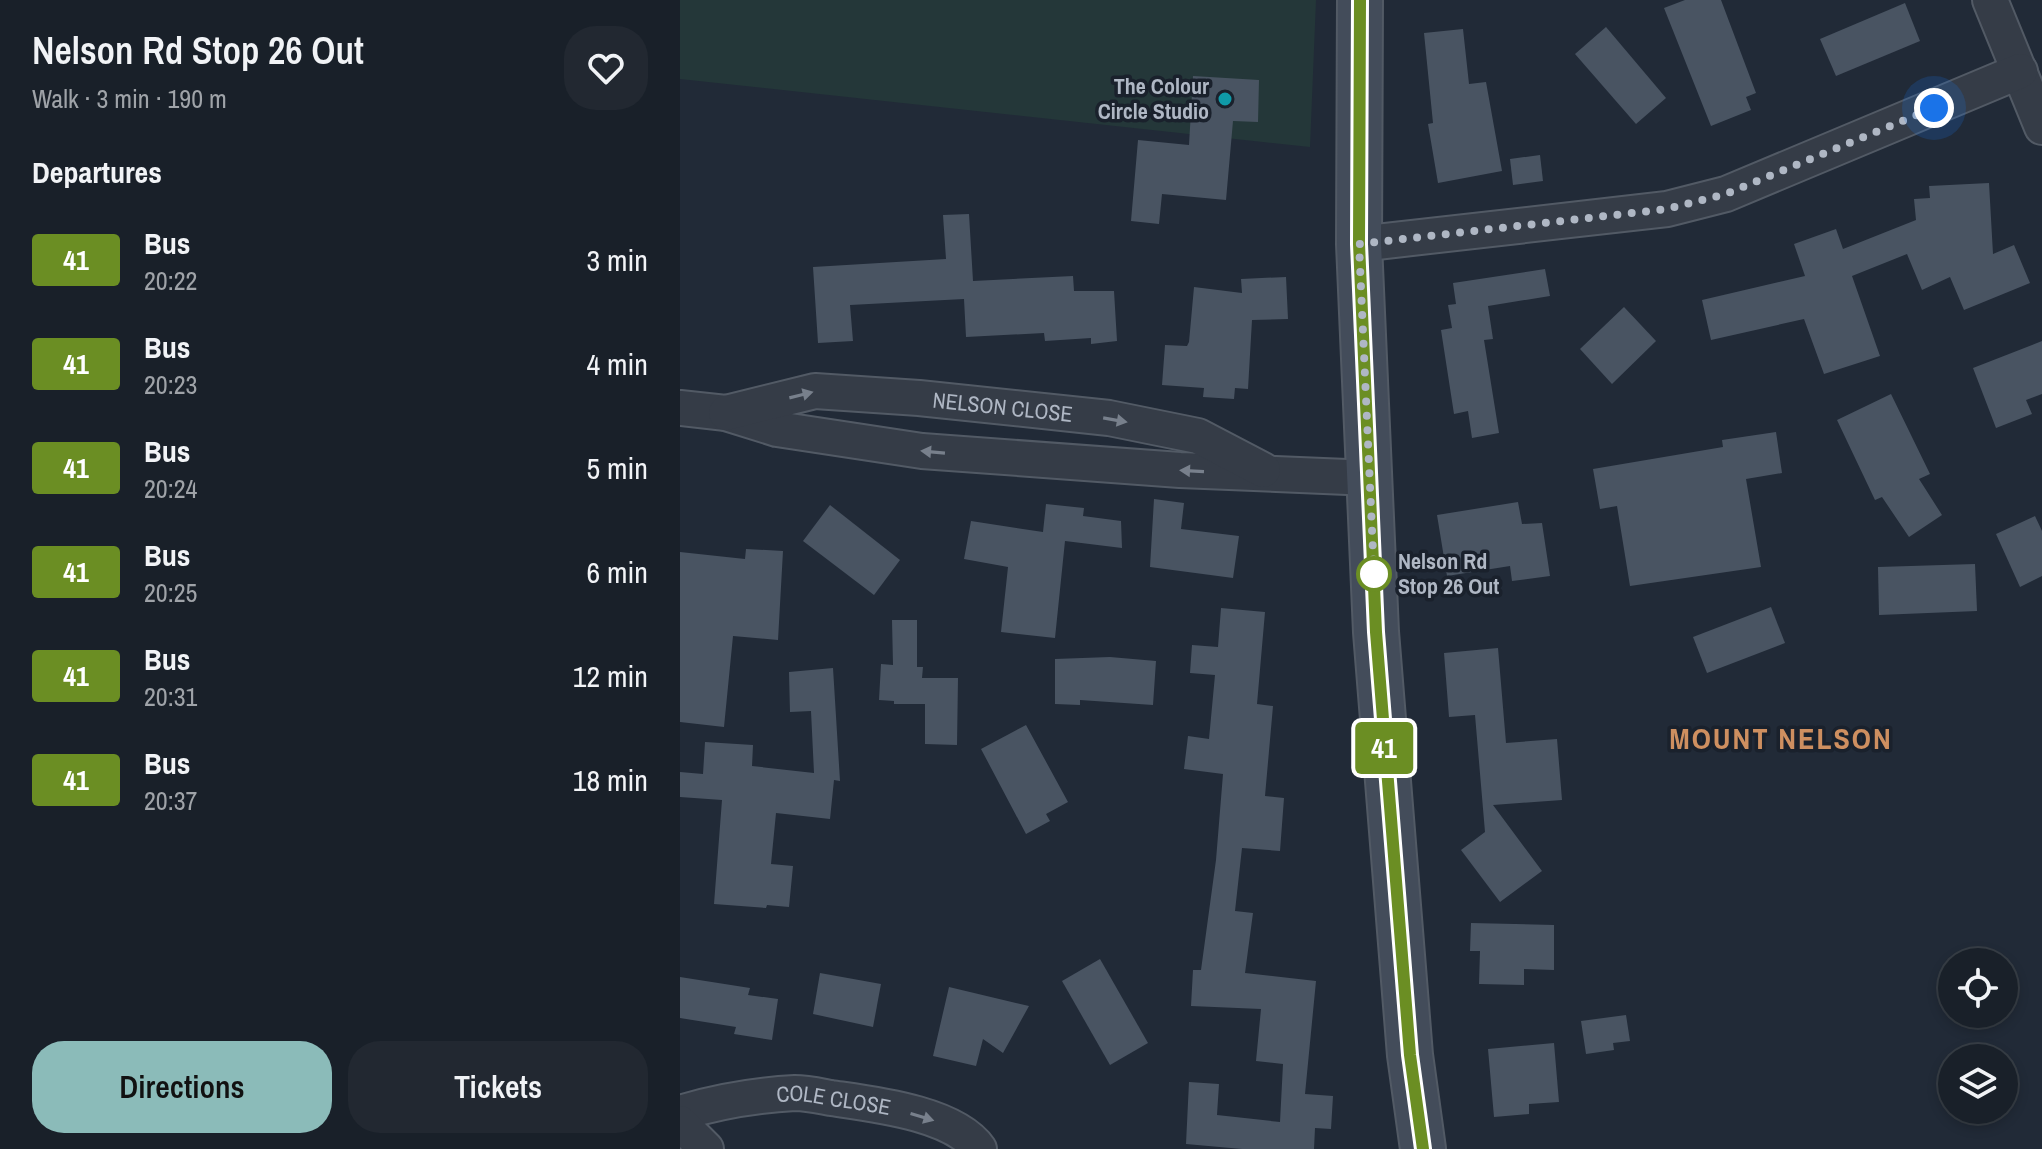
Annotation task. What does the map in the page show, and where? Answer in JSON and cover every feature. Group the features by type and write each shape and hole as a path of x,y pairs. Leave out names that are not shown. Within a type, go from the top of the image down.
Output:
{"main road":[{"path":"1360,0 1359,244 1376,632 1410,1055 1423,1149"}],"street":[{"path":"1990,0 2042,127"},
{"path":"1359,244 1667,209 1726,194 2020,71"},
{"name":"NELSON CLOSE","path":"726,413 815,391 919,398 1109,418 1198,436 1270,474"},
{"name":"NELSON CLOSE","path":"680,408 726,413 777,429 922,451 1371,478"},
{"name":"COLE CLOSE","path":"680,1113 702,1106 797,1093 872,1104 947,1125 979,1149"},
{"path":"680,1123 706,1149"}],"shaded area":[{"path":"680,0 1316,0 1310,147 680,79"}],"building":[{"path":"1685,0 1721,0 1756,93 1746,97 1751,110 1711,126 1664,8"},
{"path":"1905,3 1920,41 1836,76 1820,39"},
{"path":"1606,27 1666,98 1636,124 1575,54"},
{"path":"1463,29 1469,84 1486,82 1502,171 1438,183 1428,124 1433,123 1424,33"},
{"path":"1193,76 1259,80 1258,122 1233,121 1226,200 1162,194 1159,224 1131,221 1138,140 1189,145"},
{"path":"1540,155 1543,181 1513,185 1510,159"},
{"path":"1989,183 1993,254 2014,245 2030,283 1964,310 1950,277 1922,290 1907,254 1852,276 1880,356 1824,374 1804,319 1711,340 1702,300 1805,276 1794,244 1836,229 1843,249 1916,220 1914,199 1930,198 1929,186"},
{"path":"969,214 973,281 1073,276 1074,291 1114,291 1117,341 1091,344 1091,338 1045,341 1044,333 966,337 964,299 850,305 853,341 818,343 813,267 946,259 943,215"},
{"path":"1545,269 1550,296 1488,306 1493,339 1484,340 1499,433 1472,438 1468,411 1454,414 1441,330 1452,328 1448,305 1456,304 1453,283"},
{"path":"1286,277 1288,319 1252,320 1248,389 1235,388 1234,399 1203,397 1204,388 1162,385 1165,345 1187,346 1189,342 1194,287 1242,293 1241,279"},
{"path":"1624,307 1656,341 1612,384 1580,349"},
{"path":"2042,341 2042,394 2026,400 2032,414 1996,428 1973,368"},
{"path":"1891,394 1930,474 1919,479 1942,515 1909,537 1882,497 1875,500 1837,420"},
{"path":"1776,432 1782,473 1746,479 1761,567 1630,586 1617,506 1600,509 1593,469 1723,447 1722,440"},
{"path":"1154,499 1184,503 1181,529 1239,536 1233,578 1150,567"},
{"path":"1518,502 1522,524 1542,523 1550,576 1512,581 1510,566 1447,576 1437,515"},
{"path":"1046,504 1084,508 1083,516 1121,521 1122,548 1065,541 1055,638 1001,632 1008,567 964,559 971,521 1043,532"},
{"path":"830,505 900,560 874,595 803,541"},
{"path":"2035,516 2042,531 2042,576 2020,587 1996,534"},
{"path":"746,549 783,551 778,640 733,636 724,727 680,722 680,552 745,559"},
{"path":"1975,564 1977,611 1879,615 1878,567"},
{"path":"1771,607 1785,643 1707,673 1693,637"},
{"path":"1221,608 1265,612 1257,704 1273,706 1265,796 1284,798 1280,851 1242,848 1235,911 1253,913 1245,973 1316,981 1305,1094 1333,1096 1331,1129 1315,1128 1314,1149 1242,1149 1186,1144 1189,1082 1219,1084 1217,1115 1280,1122 1283,1064 1256,1061 1261,1009 1191,1006 1193,970 1201,970 1216,860 1223,774 1184,769 1188,736 1209,739 1215,675 1190,673 1192,645 1218,647"},
{"path":"892,620 917,620 917,667 923,667 922,678 958,678 957,745 925,744 925,704 894,704 894,701 879,700 881,664 893,665"},
{"path":"1498,648 1506,743 1557,739 1562,800 1493,805 1542,871 1500,902 1461,850 1485,832 1475,715 1449,717 1444,653"},
{"path":"1110,657 1156,661 1153,705 1080,700 1080,705 1055,704 1055,659"},
{"path":"833,668 840,781 834,780 830,819 776,813 771,864 793,866 789,907 714,904 722,800 680,797 680,772 703,774 705,742 753,745 752,766 814,773 811,711 790,712 789,672"},
{"path":"1026,725 1068,802 1046,814 1050,821 1026,834 981,749"},
{"path":"1471,923 1554,925 1554,970 1524,969 1524,985 1479,984 1480,951 1470,951"},
{"path":"1100,959 1148,1043 1110,1065 1062,981"},
{"path":"820,973 881,984 873,1027 813,1014"},
{"path":"680,977 750,988 748,995 778,999 772,1040 734,1034 736,1027 680,1018"},
{"path":"949,987 1029,1006 1003,1053 983,1039 976,1066 933,1056"},
{"path":"1626,1015 1630,1041 1613,1043 1614,1050 1586,1054 1581,1021"},
{"path":"1554,1043 1559,1102 1529,1104 1529,1114 1494,1117 1488,1049"}],"bus line":[{"name":"41","path":"1360,0 1359,244 1376,632 1410,1055 1423,1149"}],"place":[{"name":"The Colour Circle Studio","path":"1225,99"},
{"name":"Nelson Rd Stop 26 Out","path":"1374,574"}],"district":[{"name":"MOUNT NELSON","path":"1781,739"}],"route":[{"path":"1374,574 1359,244 1667,209 1726,194 1934,108"}]}
